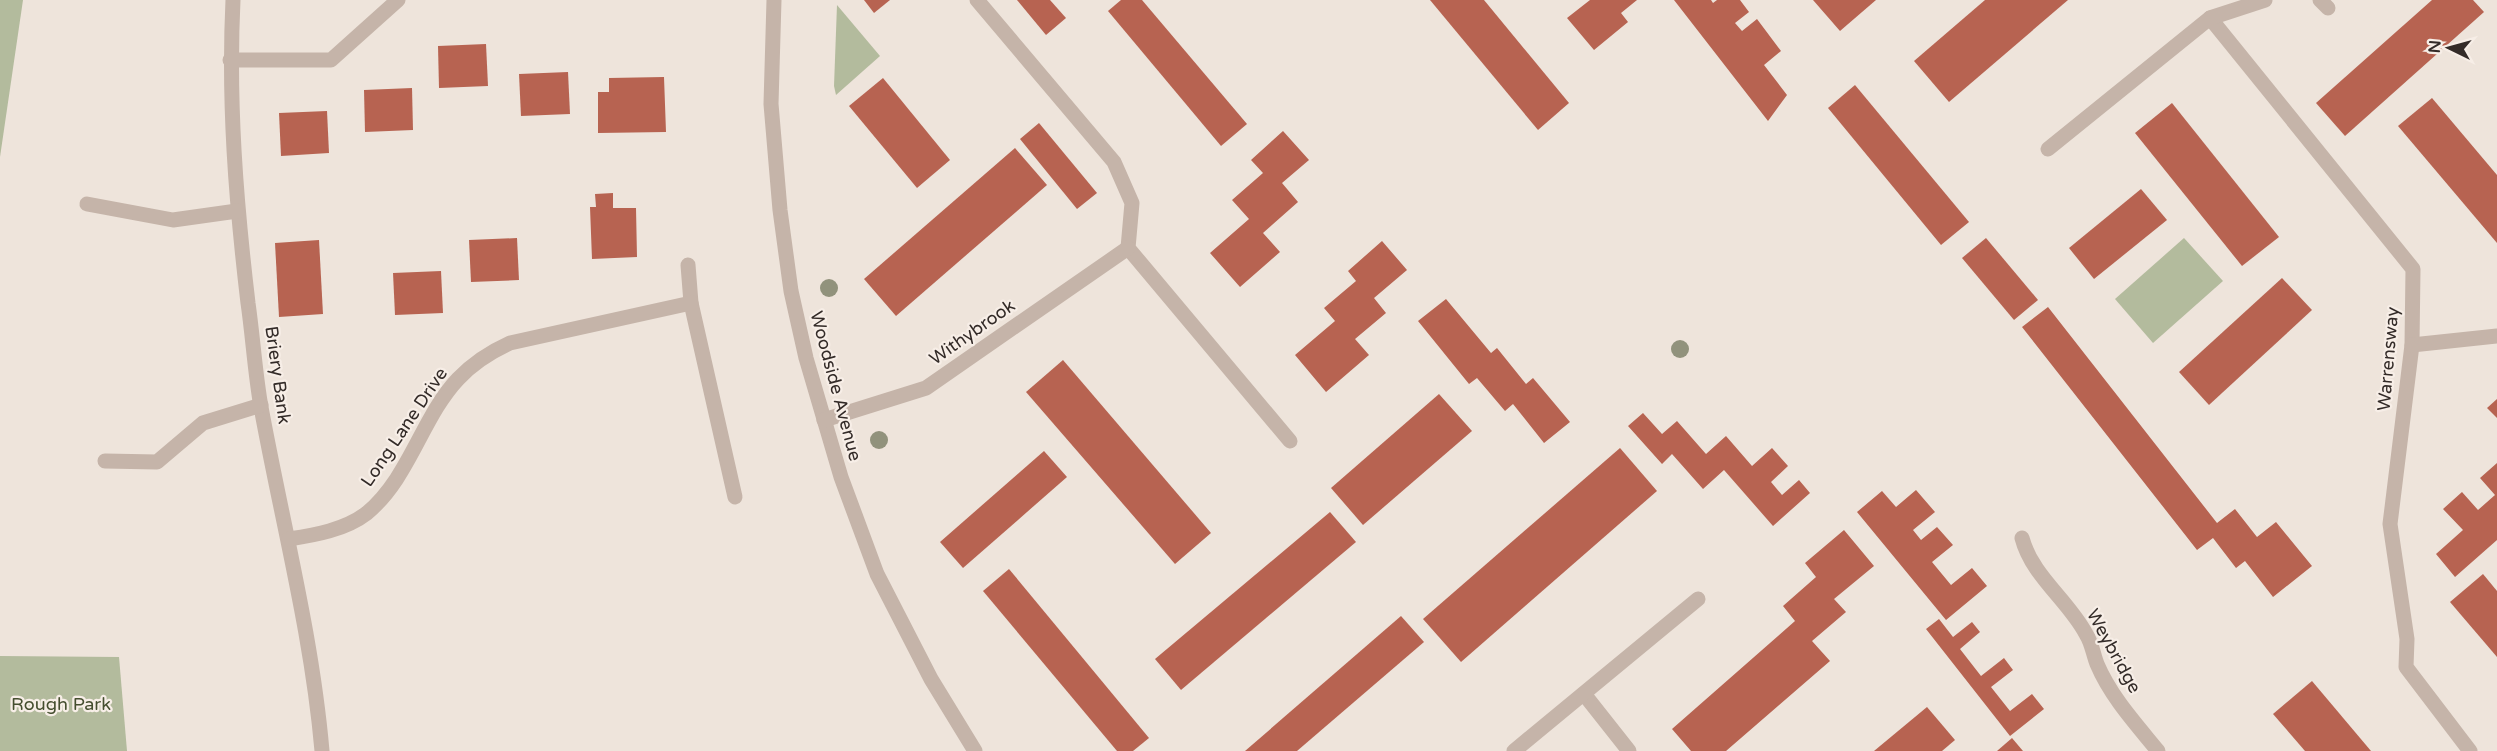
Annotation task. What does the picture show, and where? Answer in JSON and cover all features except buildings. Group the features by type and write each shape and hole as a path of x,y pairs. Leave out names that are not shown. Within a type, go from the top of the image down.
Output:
{"street":[{"name":"Briery Bank","path":"233,0 230,60 237,211 261,405 289,539 318,701 322,751"},
{"path":"230,60 331,60 398,0"},
{"name":"Woodside Avenue","path":"774,0 771,104 780,210 790,291 824,420 841,477 877,574 931,680 975,751"},
{"path":"976,0 1113,162 1132,203 1128,248 1290,441"},
{"path":"2048,149 2210,18 2265,0"},
{"name":"Warrensway","path":"2210,18 2413,269 2412,345 2390,524 2407,639 2406,667 2470,751"},
{"path":"87,204 173,220 237,211"},
{"name":"Withybrook","path":"824,420 927,388 1128,248"},
{"path":"688,265 691,303 735,497"},
{"name":"Long Lane Drive","path":"289,539 340,528 366,513 389,489 456,381 492,351 510,343 691,303"},
{"path":"2412,345 2497,336"},
{"path":"105,461 157,462 203,423 261,405"},
{"name":"Weybridge","path":"2022,538 2046,583 2087,634 2097,665 2118,701 2158,751"},
{"path":"1514,751 1698,599"},
{"path":"1584,694 1629,751"}],"green space":[{"path":"0,0 23,0 0,157"},
{"path":"837,5 880,56 836,95 834,86"},
{"path":"2184,238 2223,281 2153,343 2115,299"},
{"name":"Rough Park","path":"0,656 119,657 127,751 0,751"}]}
